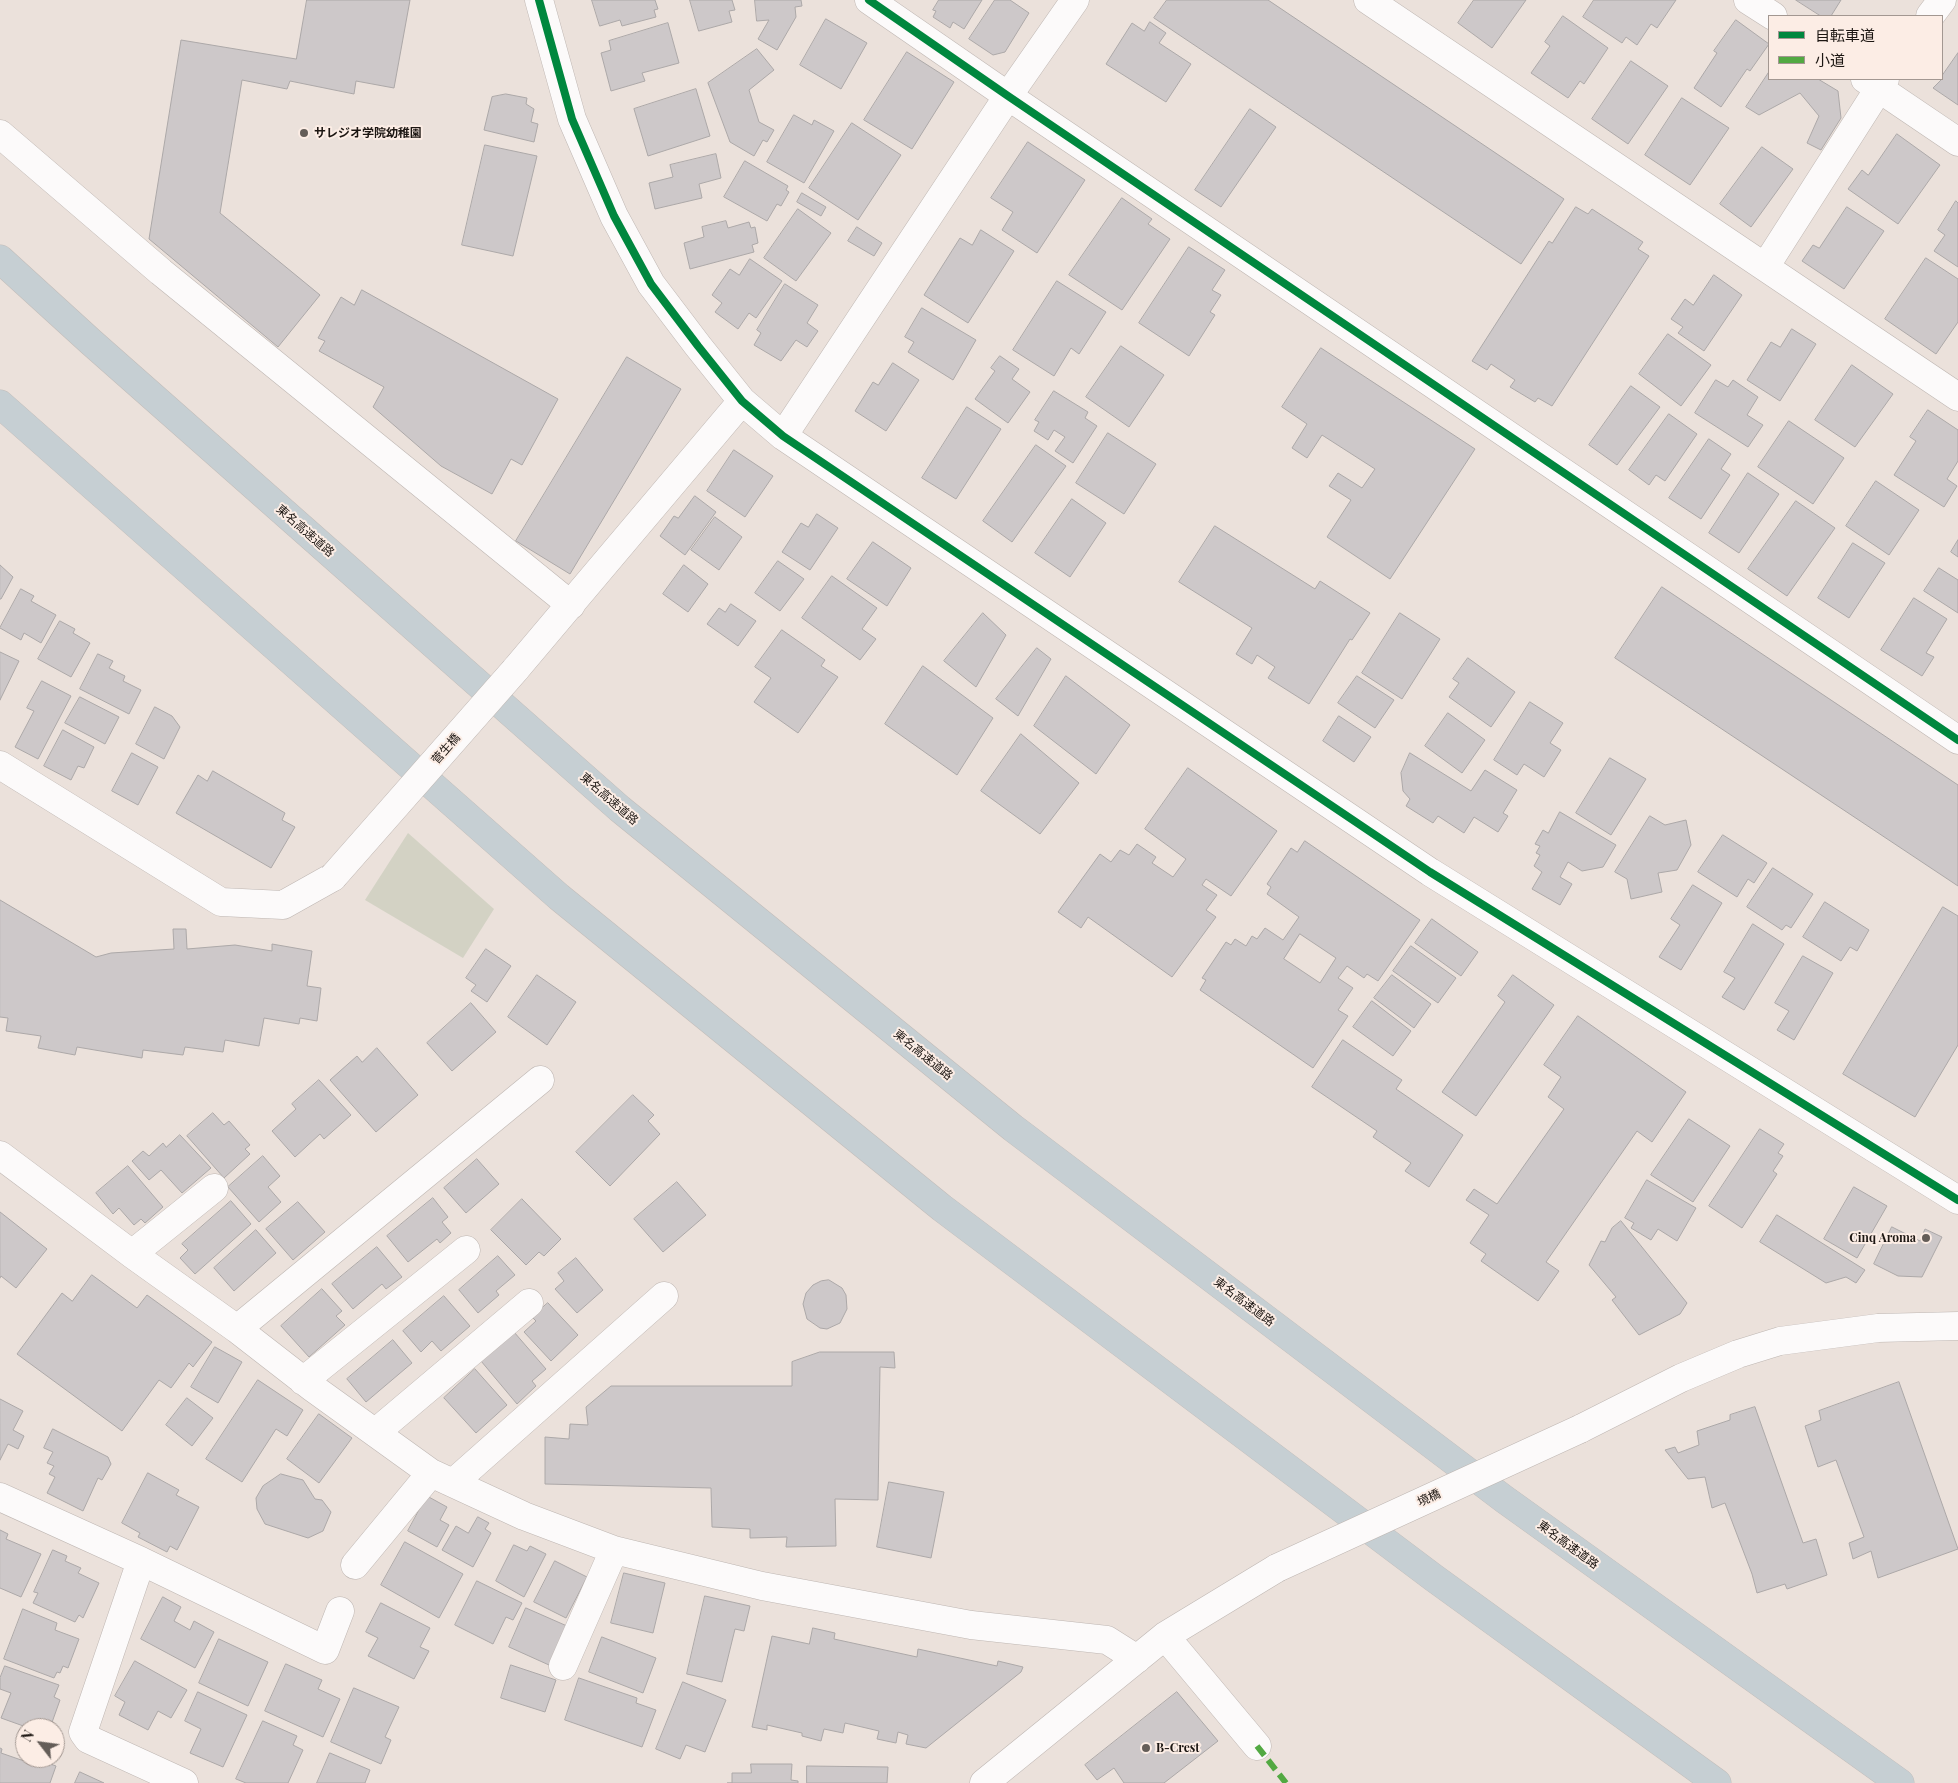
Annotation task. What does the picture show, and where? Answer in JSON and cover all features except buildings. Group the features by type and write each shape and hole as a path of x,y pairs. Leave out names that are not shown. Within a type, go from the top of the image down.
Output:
{"highway":[{"name":"東名高速道路","path":"0,259 91,342 620,809 1013,1128 1504,1499 1900,1783"},
{"path":"0,404 559,897 942,1208 1434,1578 1717,1783"}],"street":[{"path":"539,0 572,119 614,216 652,284 742,401 783,436 1430,872 1958,1200"},
{"path":"869,0 1958,740"},
{"path":"783,436 1008,96 1075,0"},
{"path":"1368,0 1958,397"},
{"path":"1748,0 1770,15"},
{"path":"1931,15 1942,0"},
{"path":"1765,267 1876,82 1958,142"},
{"path":"0,134 564,613"},
{"name":"菅生橋","path":"0,765 221,902 283,906 333,877 564,613 742,401"},
{"path":"237,1329 540,1080"},
{"path":"0,1155 132,1254 237,1329 303,1381 442,1478 524,1516 614,1550 762,1586 971,1625 1107,1640 1137,1659"},
{"path":"132,1254 214,1188"},
{"path":"303,1381 466,1250"},
{"path":"355,1565 442,1478 664,1296"},
{"path":"376,1432 529,1303"},
{"name":"境橋","path":"984,1783 1165,1636 1277,1568 1580,1429 1681,1378 1738,1354 1780,1341 1878,1328 1958,1326"},
{"path":"0,1497 141,1561 325,1650 340,1611"},
{"path":"563,1666 614,1550"},
{"path":"141,1561 83,1732 88,1739 184,1783"},
{"path":"1165,1636 1257,1746"}],"shaded area":[{"path":"408,833 494,909 463,958 365,900"}],"marked path":[{"path":"1257,1746 1286,1783"}],"cycle path":[{"path":"539,0 572,119 614,216 651,284 742,401 783,436 1430,872 1958,1200"},
{"path":"869,0 1958,740"}],"place":[{"name":"サレジオ学院幼稚園","path":"304,133"},
{"name":"Cinq Aroma","path":"1926,1238"},
{"name":"B-Crest","path":"1146,1748"}]}
